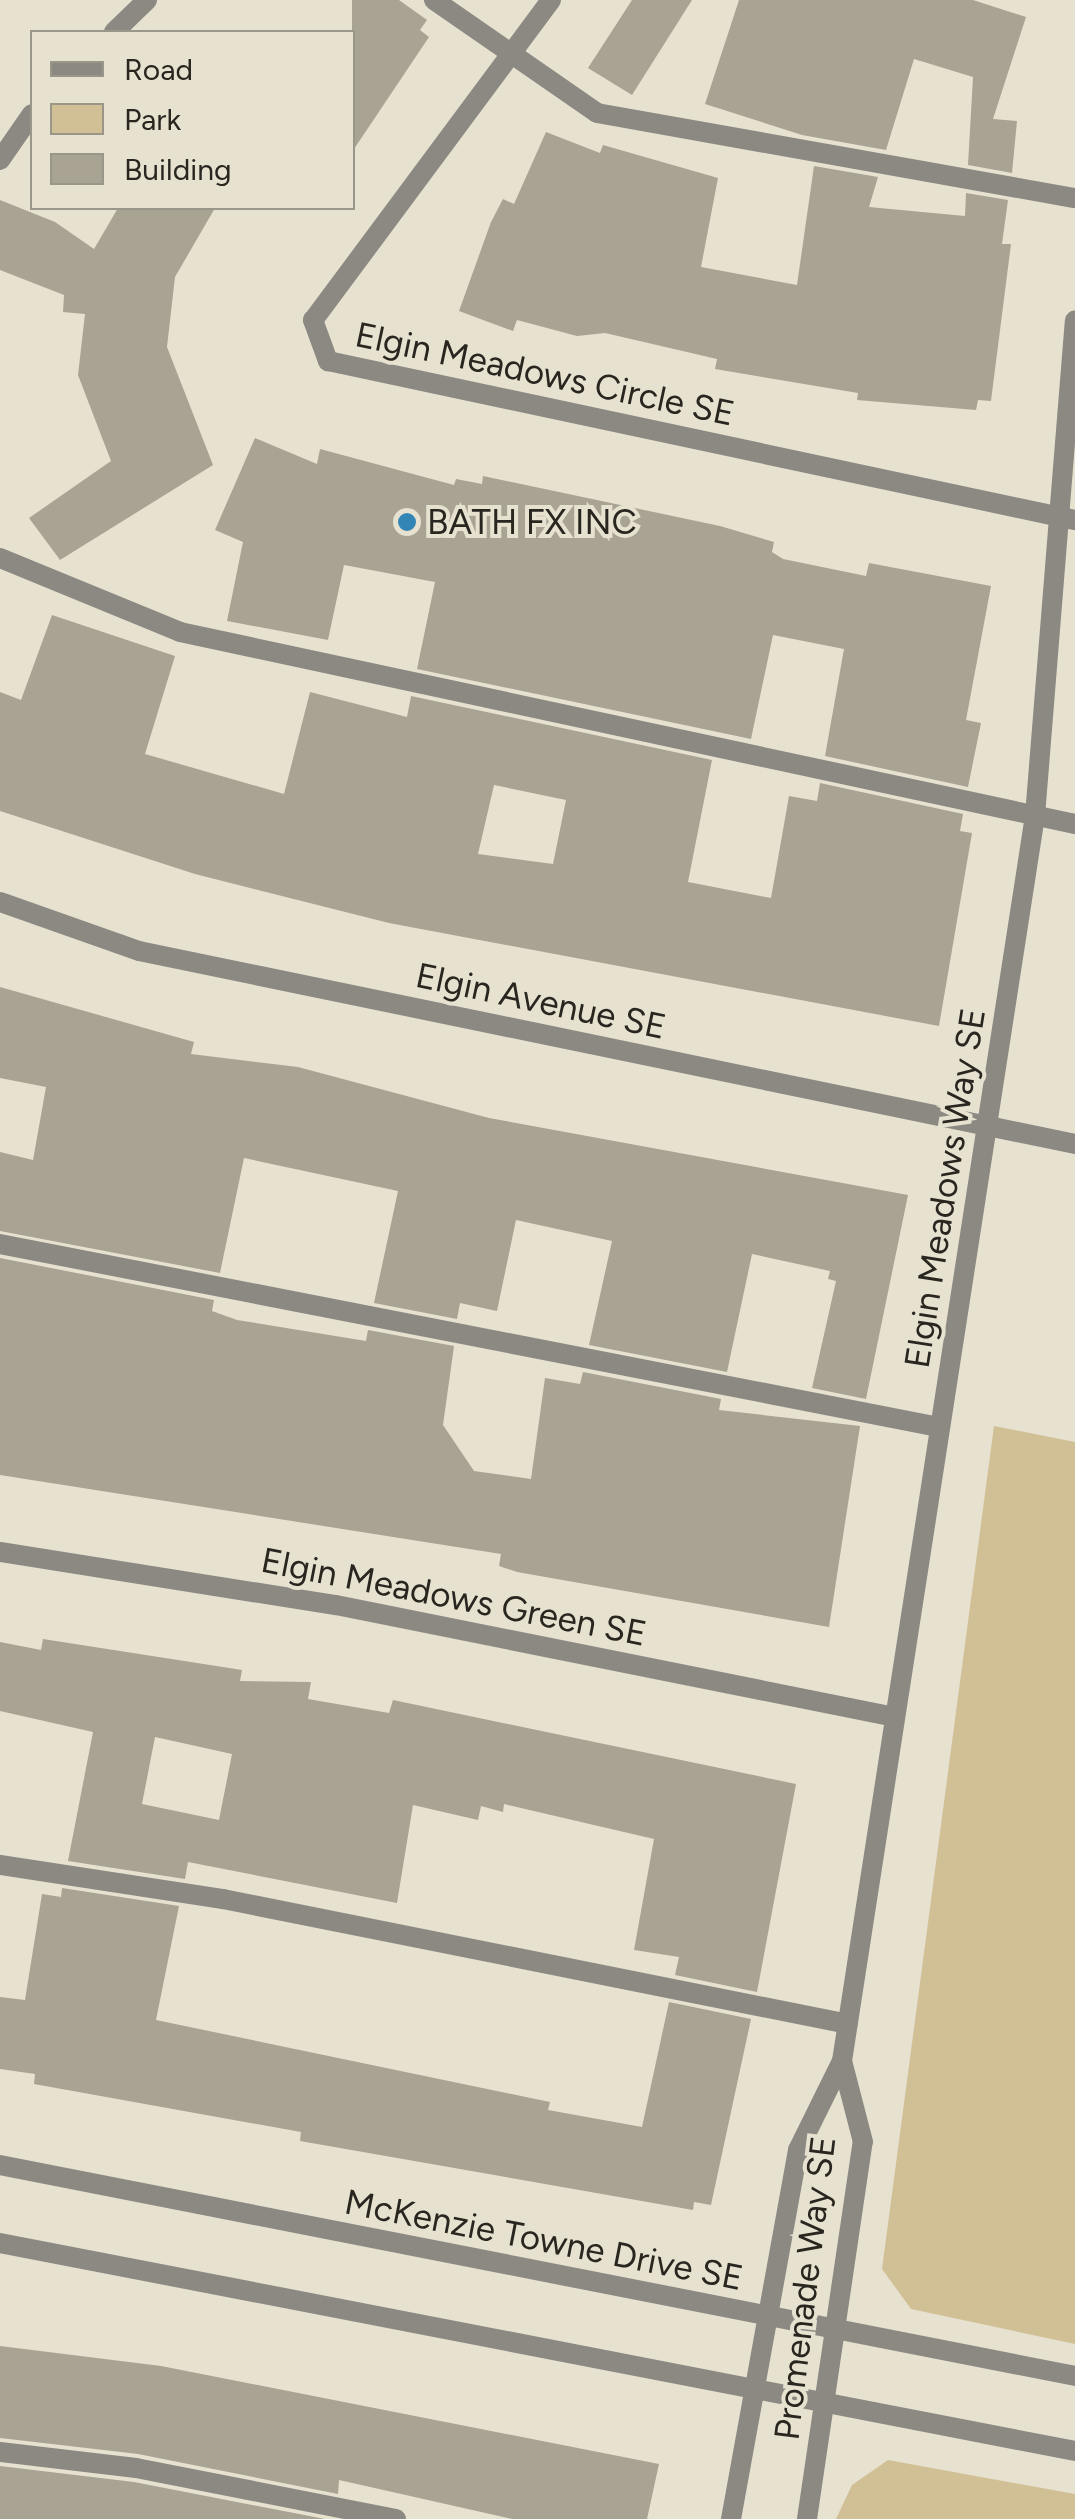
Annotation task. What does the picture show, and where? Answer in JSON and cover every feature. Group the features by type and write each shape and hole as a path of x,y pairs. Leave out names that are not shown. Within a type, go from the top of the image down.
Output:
{"street":[{"path":"116,30 146,0"},
{"path":"434,0 597,114 1075,198"},
{"name":"Elgin Meadows Circle SE","path":"552,0 515,58 313,320 328,361 1070,519"},
{"path":"0,160 30,117"},
{"name":"Elgin Meadows Way SE","path":"842,2061 939,1428 991,1128 1034,816 1070,519 1075,321"},
{"path":"0,558 180,632 1075,824"},
{"name":"Elgin Avenue SE","path":"0,902 139,951 1075,1144"},
{"path":"0,1244 939,1428"},
{"name":"Elgin Meadows Green SE","path":"0,1552 336,1605 895,1716"},
{"path":"0,1865 224,1899 848,2024"},
{"name":"Promenade Way SE","path":"731,2519 751,2392 798,2150 842,2061"},
{"name":"Promenade Way SE","path":"807,2519 863,2142 842,2061"},
{"name":"McKenzie Towne Drive SE","path":"0,2164 1075,2376"},
{"path":"0,2243 751,2392 1075,2450"},
{"path":"0,2452 136,2468 396,2519"}],"green space":[{"path":"994,1426 1075,1442 1075,2344 911,2309 882,2269"},
{"path":"888,2460 1075,2494 1075,2519 836,2519 852,2485"}],"building":[{"path":"352,0 399,0 427,20 420,30 429,37 355,148 355,30"},
{"path":"632,0 692,0 632,95 588,68"},
{"path":"739,0 973,0 1026,17 993,119 1017,121 1012,173 968,165 973,77 914,59 886,150 802,135 705,104"},
{"path":"546,132 600,153 603,145 718,178 701,267 797,285 814,166 878,177 869,207 965,216 966,193 1008,200 1002,244 1011,244 991,401 978,400 976,410 857,400 858,393 715,369 717,359 605,333 577,336 517,320 513,331 459,311 491,222 503,199 514,204"},
{"path":"0,200 55,222 94,249 117,210 214,210 175,277 167,347 213,465 60,560 29,518 111,461 78,375 85,314 63,312 64,295 0,270"},
{"path":"255,438 317,464 320,449 454,485 456,479 482,484 483,476 720,526 774,542 772,552 783,559 866,576 869,563 991,586 966,720 981,723 968,787 825,756 844,649 773,635 751,739 417,669 435,582 344,565 328,640 227,621 243,542 215,530"},
{"path":"52,615 175,656 145,754 284,794 310,692 407,717 411,696 712,760 688,882 771,898 789,796 817,801 820,783 963,814 960,831 972,833 939,1026 389,923 195,874 0,811 0,692 21,700","holes":["494,785 566,800 553,864 478,854"]},
{"path":"0,987 194,1042 191,1054 298,1067 489,1118 908,1195 866,1399 812,1388 836,1281 828,1279 830,1271 752,1254 727,1372 589,1345 612,1241 516,1220 497,1311 460,1303 457,1319 374,1303 398,1191 244,1158 220,1273 0,1231 0,1152 33,1160 46,1087 0,1078"},
{"path":"0,1258 214,1300 212,1311 237,1320 366,1341 368,1330 454,1346 443,1425 474,1471 531,1479 545,1378 580,1384 583,1372 721,1399 719,1410 860,1426 829,1627 517,1572 499,1566 501,1554 0,1475"},
{"path":"43,1639 242,1670 240,1681 311,1682 308,1699 389,1713 393,1700 796,1784 757,1992 675,1975 679,1957 634,1950 654,1839 504,1804 503,1812 481,1806 478,1820 413,1805 397,1903 188,1862 185,1879 68,1861 93,1732 0,1711 0,1642 41,1650","holes":["155,1737 232,1754 219,1820 142,1804"]},
{"path":"62,1888 179,1906 156,2020 550,2102 548,2110 642,2127 669,2002 751,2019 711,2205 694,2202 693,2210 300,2141 301,2132 34,2084 35,2074 0,2069 0,1997 25,2000 42,1894 61,1897"},
{"path":"0,2346 161,2366 659,2464 647,2519 512,2519 339,2480 338,2494 138,2454 0,2438"},
{"path":"0,2466 134,2482 325,2519 0,2519"}],"place":[{"name":"BATH FX INC","path":"407,522"}]}
